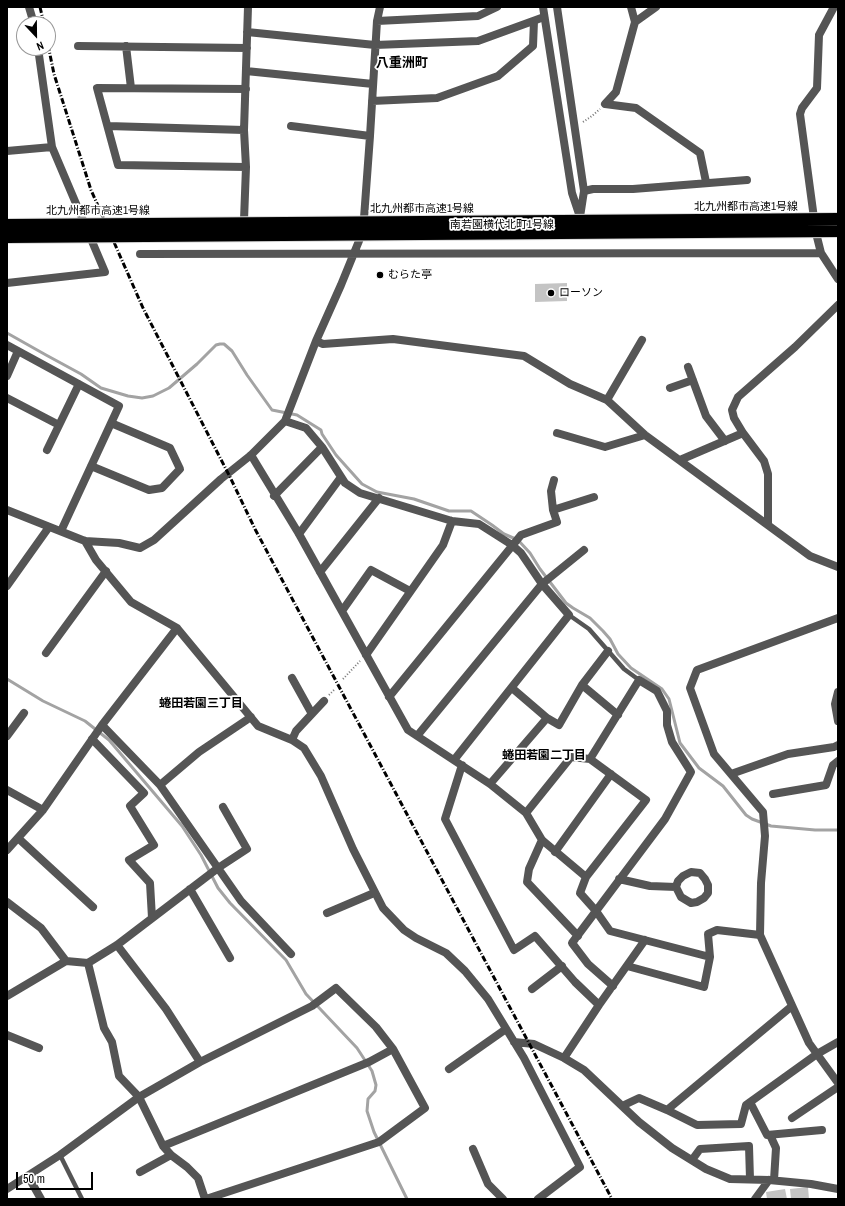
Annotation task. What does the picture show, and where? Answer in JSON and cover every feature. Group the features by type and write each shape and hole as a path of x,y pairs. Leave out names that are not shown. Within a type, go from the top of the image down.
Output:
{"highway":[{"name":"北九州都市高速1号線","path":"7,225 838,218"},
{"path":"7,237 838,232"}],"street":[{"path":"244,220 246,167 244,130 248,7"},
{"path":"7,510 85,541 119,544 140,548 154,540 221,479 251,455 285,422 316,341 361,236 364,218 377,22 380,7"},
{"path":"377,22 478,16 497,7"},
{"path":"543,7 572,193 580,217 583,235"},
{"path":"557,7 584,190 580,217"},
{"path":"605,104 616,92 635,22 631,7"},
{"path":"635,22 656,7"},
{"path":"834,7 819,35 817,88 802,108 800,114 816,233 821,253 838,279"},
{"path":"248,32 376,45 478,41 544,17"},
{"path":"372,101 437,98 498,76 533,46 534,21"},
{"path":"78,46 247,48"},
{"path":"126,46 131,88"},
{"path":"7,283 105,272 52,147 39,56"},
{"path":"246,71 373,84"},
{"path":"246,89 97,88 118,165 246,167"},
{"path":"605,104 636,108 700,153 706,182"},
{"path":"108,126 244,130"},
{"path":"291,126 370,136"},
{"path":"7,151 52,147"},
{"path":"584,190 633,189 706,182 747,180"},
{"name":"南若園横代北町1号線","path":"181,219 244,220 813,216 838,218"},
{"path":"7,222 28,222"},
{"name":"南若園横代北町1号線","path":"167,241 361,236 838,232"},
{"path":"7,243 47,242"},
{"path":"140,254 821,253"},
{"path":"768,526 768,474 764,460 743,433 734,418 732,410 738,397 795,347 838,305"},
{"path":"316,341 323,344 393,339 524,356 570,384 607,400 645,435 768,526 810,556 838,567"},
{"path":"607,400 642,340"},
{"path":"7,345 119,406 61,532"},
{"path":"7,376 18,351"},
{"path":"688,367 706,416 725,441"},
{"path":"670,388 693,380"},
{"path":"47,450 79,384"},
{"path":"7,398 59,425"},
{"path":"285,422 306,428 322,447 345,484 360,493 452,521 479,524 516,540 520,553 569,614 454,760"},
{"path":"91,466 149,490 162,488 180,469 170,448 111,423"},
{"path":"557,433 605,447 645,435"},
{"path":"680,460 743,433"},
{"path":"274,496 322,447"},
{"path":"251,455 274,496 299,534 408,730 490,784 526,813 542,840 586,877"},
{"path":"299,534 342,478"},
{"path":"389,697 516,540 557,522 553,510 551,491 554,480"},
{"path":"553,510 594,497"},
{"path":"320,572 379,498"},
{"path":"366,655 443,545 452,521"},
{"path":"7,586 49,527"},
{"path":"85,541 96,560 131,602 176,628 258,726 292,740 304,748 321,776 353,849 383,908 404,930 416,938 446,953 465,971 488,998 514,1042 580,1167 538,1199"},
{"path":"417,736 544,583 584,550"},
{"path":"342,611 371,570 410,591"},
{"path":"46,653 106,572"},
{"path":"838,618 697,670 690,688 714,754 763,812 765,836 761,883 760,935 809,1043 838,1083"},
{"path":"7,850 42,810 102,725 176,628"},
{"path":"512,688 547,718 559,725 582,685 608,651"},
{"path":"292,678 312,714"},
{"path":"590,759 639,680 657,691 667,711 667,725 672,742 691,772 665,818 572,943 588,964 612,986"},
{"path":"582,685 618,715"},
{"path":"838,692 835,704 838,721"},
{"path":"292,740 296,731 324,701"},
{"path":"7,736 24,713"},
{"path":"160,785 199,752 251,717"},
{"path":"490,784 547,718"},
{"path":"102,725 160,785 241,901 291,954"},
{"path":"92,739 144,793 130,806 154,844 130,860 150,884 152,918"},
{"path":"731,774 788,754 834,747 838,745"},
{"path":"526,813 571,757 590,759 646,800 586,877 580,893 596,911 610,931 710,957"},
{"path":"773,794 826,785 833,765 838,761"},
{"path":"462,765 445,819 514,950 536,936 575,982 599,1005"},
{"path":"556,852 611,774"},
{"path":"7,790 42,810"},
{"path":"7,996 66,961 88,963 117,945 218,868 247,849 223,807"},
{"path":"18,838 93,907"},
{"path":"542,840 529,868 528,882 578,936"},
{"path":"619,879 650,886 676,887"},
{"path":"190,889 230,958"},
{"path":"327,912 374,892"},
{"path":"7,902 41,928 66,961"},
{"path":"627,966 704,987 710,957 708,934 717,930 760,935"},
{"path":"564,1058 645,940"},
{"path":"117,945 166,1009 200,1062"},
{"path":"7,1189 60,1155 139,1097 200,1062 312,1006 336,988 376,1027 393,1049 425,1108 379,1142 205,1199 198,1178 187,1167 171,1155 163,1146 139,1097 119,1076 112,1042 104,1028 88,963"},
{"path":"532,989 562,966"},
{"path":"667,1110 792,1006"},
{"path":"450,1068 506,1029"},
{"path":"7,1035 39,1048"},
{"path":"514,1042 534,1044 564,1058 584,1070 622,1106 672,1148 706,1169 730,1179 771,1180 811,1184 838,1189"},
{"path":"622,1106 639,1098 697,1125 741,1124 746,1105 817,1054 838,1042"},
{"path":"163,1146 368,1062 393,1049"},
{"path":"792,1118 838,1087"},
{"path":"750,1102 766,1135 822,1130"},
{"path":"755,1199 771,1180 776,1148 770,1135"},
{"path":"692,1160 700,1149 748,1146 750,1179"},
{"path":"473,1148 488,1184 503,1199"},
{"path":"140,1172 171,1155"},
{"path":"28,1176 40,1199"}],"lane":[{"path":"569,614 589,629 624,669 639,680"},
{"path":"60,1155 82,1199"}],"path":[{"path":"574,127 592,116 605,104"},
{"path":"343,679 366,655"}],"building":[{"name":"ローソン","path":"567,283 567,301 535,302 535,284"},
{"path":"808,1187 809,1199 791,1199 790,1189"},
{"path":"785,1189 787,1199 767,1199 766,1192"}],"waterway":[{"path":"7,333 81,374 101,388 128,396 142,398 153,396 169,388 216,345 224,344 232,351 272,410 297,415 321,430 322,434 336,455 362,484 377,492 414,499 449,511 471,511 504,534 518,540 530,553 540,569 566,603 590,618 610,639 618,654 631,668 662,689 669,699 680,743 699,768 723,786 746,815 752,819 771,826 815,830 838,830"},
{"path":"7,679 43,701 85,721 109,740 182,826 201,855 218,888 230,903 286,960 306,994 357,1048 372,1071 376,1085 375,1091 368,1099 367,1111 374,1132 407,1199"}],"railway":[{"path":"40,7 42,16"},
{"path":"50,56 54,74 91,190 143,308 230,477 255,529 612,1199"}],"place":[{"name":"むらた亭","path":"380,275"},
{"name":"ローソン","path":"551,293"}],"district":[{"name":"八重洲町","path":"402,64"},
{"name":"蜷田若園三丁目","path":"201,704"},
{"name":"蜷田若園二丁目","path":"544,756"}]}
